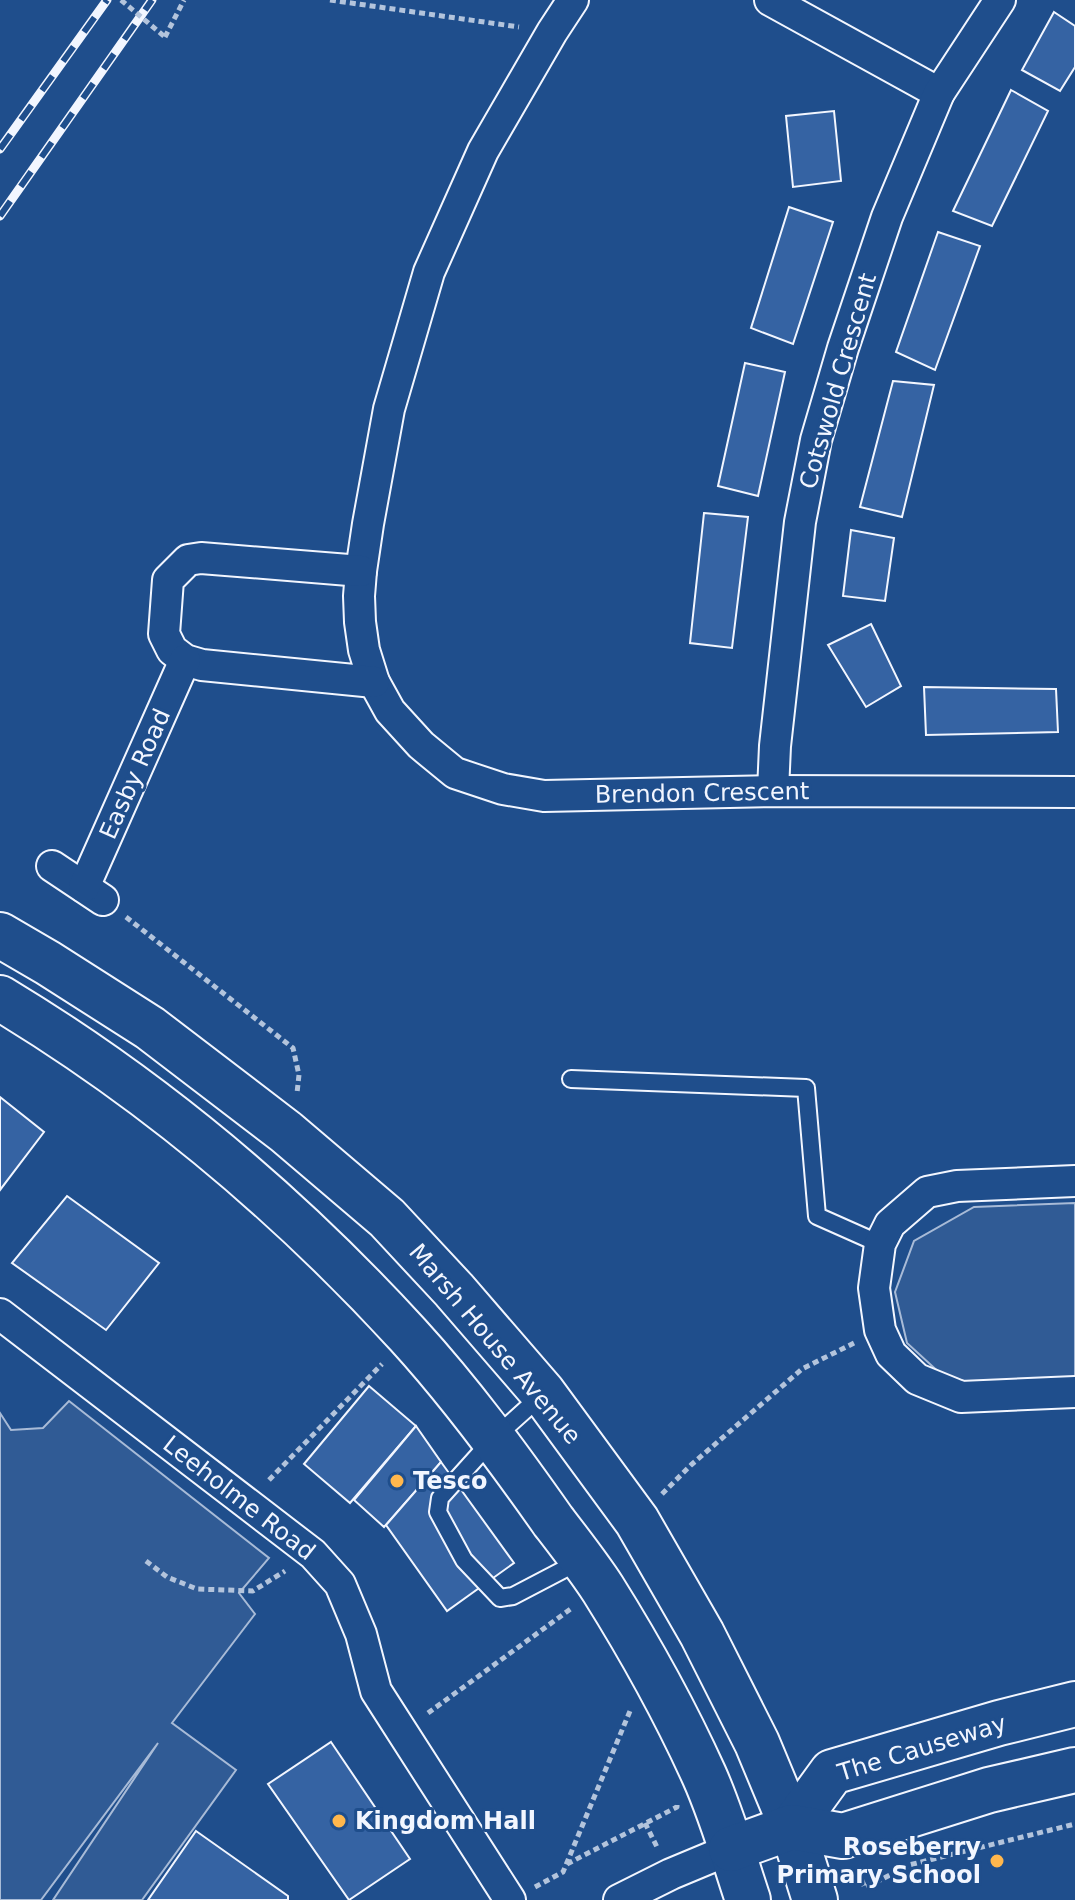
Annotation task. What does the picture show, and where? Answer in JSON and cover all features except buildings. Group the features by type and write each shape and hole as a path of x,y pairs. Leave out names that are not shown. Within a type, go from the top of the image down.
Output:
{"street":[{"name":"Brendon Crescent","path":"573,0 483,151 429,272 389,409 361,571 360,622 364,650 374,682 390,711 421,745 455,773 503,789 544,796 773,791 1075,792"},
{"path":"770,0 939,93"},
{"name":"Cotswold Crescent","path":"773,791 775,746 800,522 816,440 887,217 939,93 1000,0"},
{"path":"361,571 201,558 188,560 168,580 164,634 172,650 185,660 202,665 374,682"},
{"name":"Easby Road","path":"94,893 185,660"},
{"path":"52,866 94,893"},
{"name":"Marsh House Avenue","path":"0,935 150,1028 286,1132 387,1218 543,1393 637,1521 702,1634 757,1743 792,1827 815,1900"},
{"path":"0,998 40,1022 143,1095 250,1181 347,1271 409,1337 494,1438 591,1574 652,1672 705,1776 748,1900"},
{"path":"250,1181 286,1132"},
{"path":"1075,1181 957,1186 927,1192 890,1224 880,1244 874,1288 880,1330 891,1354 917,1379 961,1397 1075,1392"},
{"name":"Leeholme Road","path":"0,1314 248,1502 313,1554 340,1584 361,1634 376,1691 510,1900"},
{"name":"The Causeway","path":"792,1827 832,1772 1075,1704"},
{"path":"619,1900 671,1874 792,1827 843,1836 989,1790 1075,1770"}],"lane":[{"path":"571,1079 806,1088 817,1216 880,1244"},
{"path":"543,1393 494,1438 440,1498 438,1512 464,1560 500,1598 591,1574"}],"path":[{"path":"121,0 165,37 184,0"},
{"path":"330,0 552,32"},
{"path":"94,893 293,1048 299,1075 296,1103 286,1132"},
{"path":"637,1521 691,1465 802,1369 880,1330"},
{"path":"248,1502 409,1337"},
{"path":"146,1561 167,1577 197,1589 253,1591 313,1554"},
{"path":"402,1732 591,1574"},
{"path":"510,1900 563,1872 633,1705 652,1672"},
{"path":"566,1865 677,1807 680,1792 705,1776"},
{"path":"843,1836 865,1888 909,1865 1075,1824"}],"shaded area":[{"path":"1075,1203 1075,1385 955,1387 907,1343 895,1292 914,1241 974,1207"},
{"path":"69,1401 269,1558 239,1593 255,1614 172,1723 236,1770 142,1900 53,1900 158,1743 41,1900 0,1900 0,1413 11,1430 43,1428"}],"railway":[{"path":"0,149 107,0"},
{"path":"0,216 152,0"}],"place":[{"name":"Tesco","path":"397,1481"},
{"name":"Kingdom Hall","path":"339,1821"},
{"name":"Roseberry Primary School","path":"997,1861"}]}
